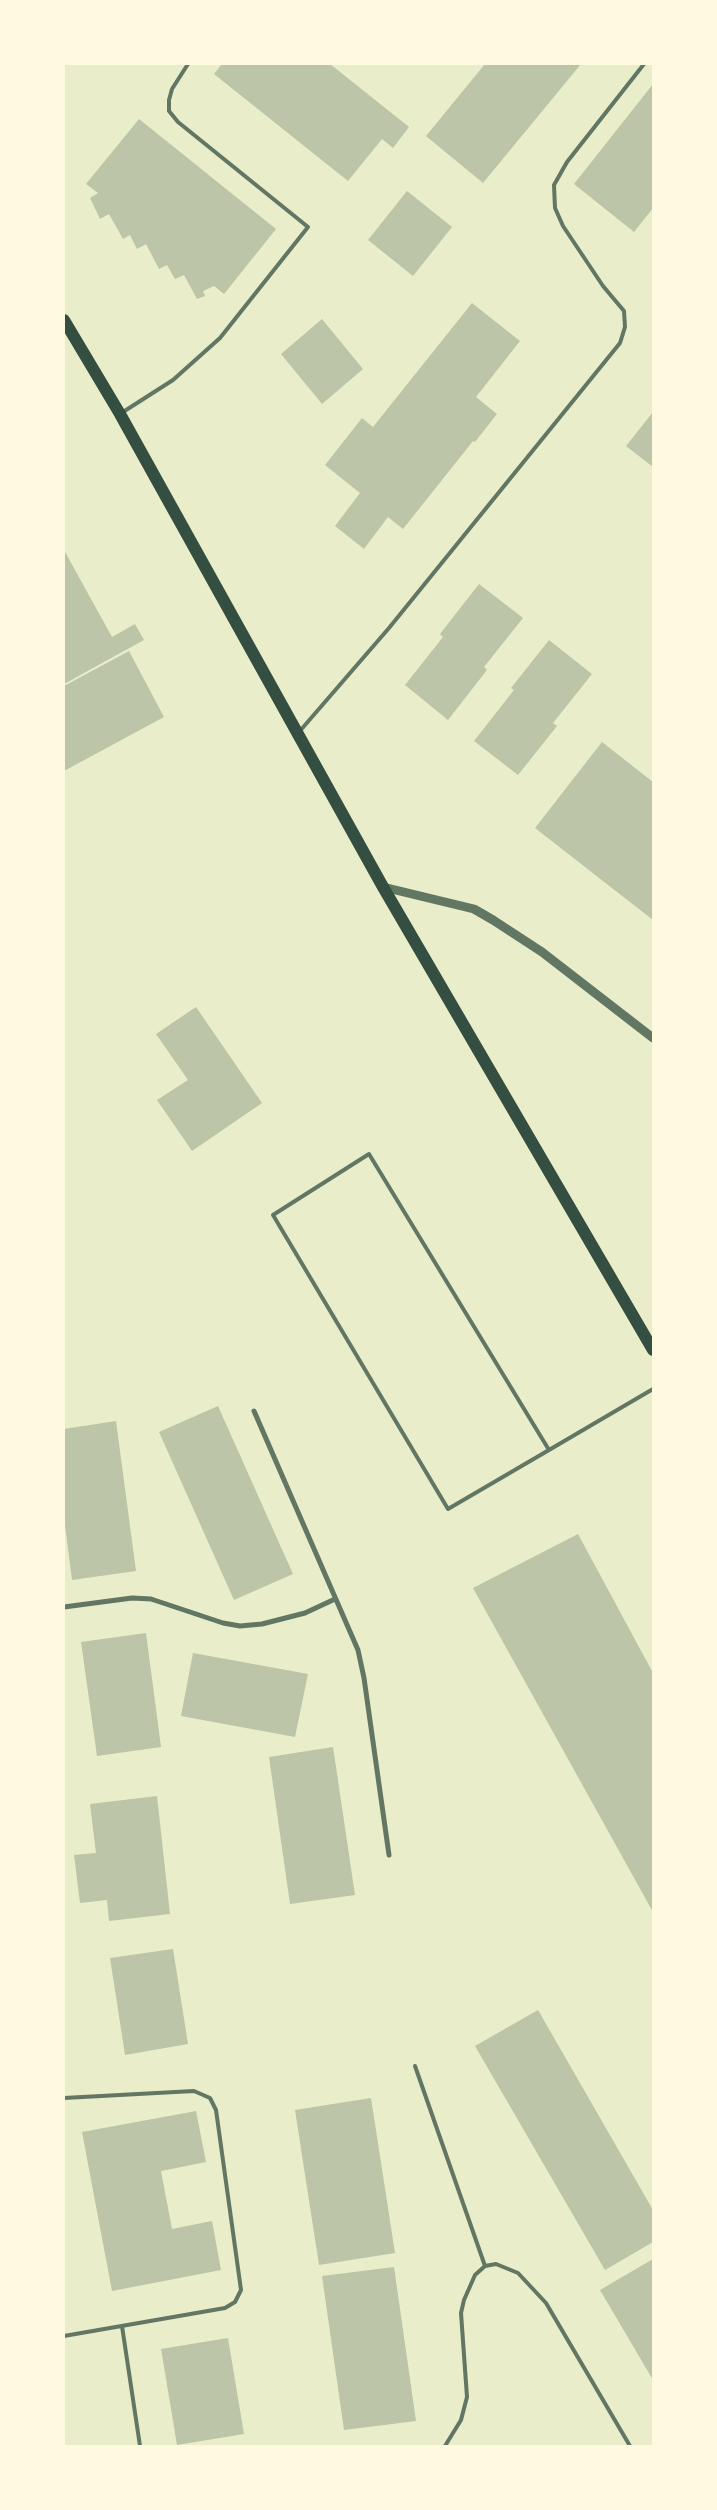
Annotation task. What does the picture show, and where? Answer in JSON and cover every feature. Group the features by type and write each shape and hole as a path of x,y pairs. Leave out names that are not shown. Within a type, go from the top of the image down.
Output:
{"main road":[{"path":"66,327 120,414 383,887 653,1350"}],"street":[{"path":"383,887 474,909 542,952 653,1038"},
{"path":"254,1412 358,1650 364,1678 389,1855"},
{"path":"64,1607 132,1598 150,1599 222,1623 240,1626 262,1624 305,1613 335,1599"}],"lane":[{"path":"120,414 173,380 220,338 308,227 178,122 169,111 172,89 188,64"},
{"path":"297,733 389,628 620,343 626,328 624,311 603,286 563,226 554,208 554,185 567,162 644,64"},
{"path":"549,1450 369,1154 273,1215 448,1509 549,1450 653,1389"},
{"path":"415,2066 485,2266"},
{"path":"64,2098 194,2091 210,2098 216,2110 241,2290 235,2302 225,2308 64,2336"},
{"path":"445,2446 462,2420 467,2397 461,2313 464,2300 475,2275 485,2266 496,2264 518,2273 546,2303 630,2446"},
{"path":"122,2326 140,2446"}],"building":[{"path":"222,64 330,64 409,127 393,148 382,139 348,181 214,74"},
{"path":"485,64 581,64 483,183 426,136"},
{"path":"653,84 653,208 634,232 574,184"},
{"path":"139,119 276,229 224,294 214,286 203,291 205,296 197,299 184,275 175,279 167,265 159,269 146,244 137,249 130,235 123,239 109,214 100,219 90,198 98,193 86,184"},
{"path":"407,191 452,227 413,276 368,240"},
{"path":"472,303 520,341 476,397 497,414 403,529 388,517 364,549 335,526 360,493 325,465 362,418 373,427"},
{"path":"322,319 363,369 322,404 281,354"},
{"path":"653,412 653,467 626,446"},
{"path":"64,550 112,637 135,624 144,640 64,684"},
{"path":"479,584 523,618 484,667 487,670 448,720 405,685 443,637 440,634"},
{"path":"549,640 592,674 553,723 557,726 518,775 474,741 514,690 511,688"},
{"path":"129,651 164,717 64,771 64,686"},
{"path":"602,742 653,782 653,920 535,828"},
{"path":"196,1007 262,1103 192,1151 157,1100 188,1080 156,1034"},
{"path":"218,1406 293,1574 234,1600 159,1432"},
{"path":"116,1421 136,1571 72,1580 64,1518 64,1429"},
{"path":"578,1534 653,1673 653,1912 473,1588"},
{"path":"146,1633 161,1747 97,1756 81,1642"},
{"path":"193,1653 308,1674 295,1737 181,1716"},
{"path":"333,1747 355,1895 290,1904 269,1757"},
{"path":"157,1796 170,1914 109,1921 107,1900 80,1903 74,1855 96,1853 90,1804"},
{"path":"173,1949 188,2044 125,2055 110,1958"},
{"path":"538,2010 653,2210 653,2242 605,2270 475,2046"},
{"path":"371,2098 395,2253 319,2265 295,2110"},
{"path":"196,2111 206,2162 161,2171 172,2229 212,2221 221,2270 112,2291 82,2132"},
{"path":"653,2259 653,2380 600,2290"},
{"path":"394,2267 416,2421 344,2430 322,2276"},
{"path":"228,2338 244,2434 177,2445 161,2349"}]}
